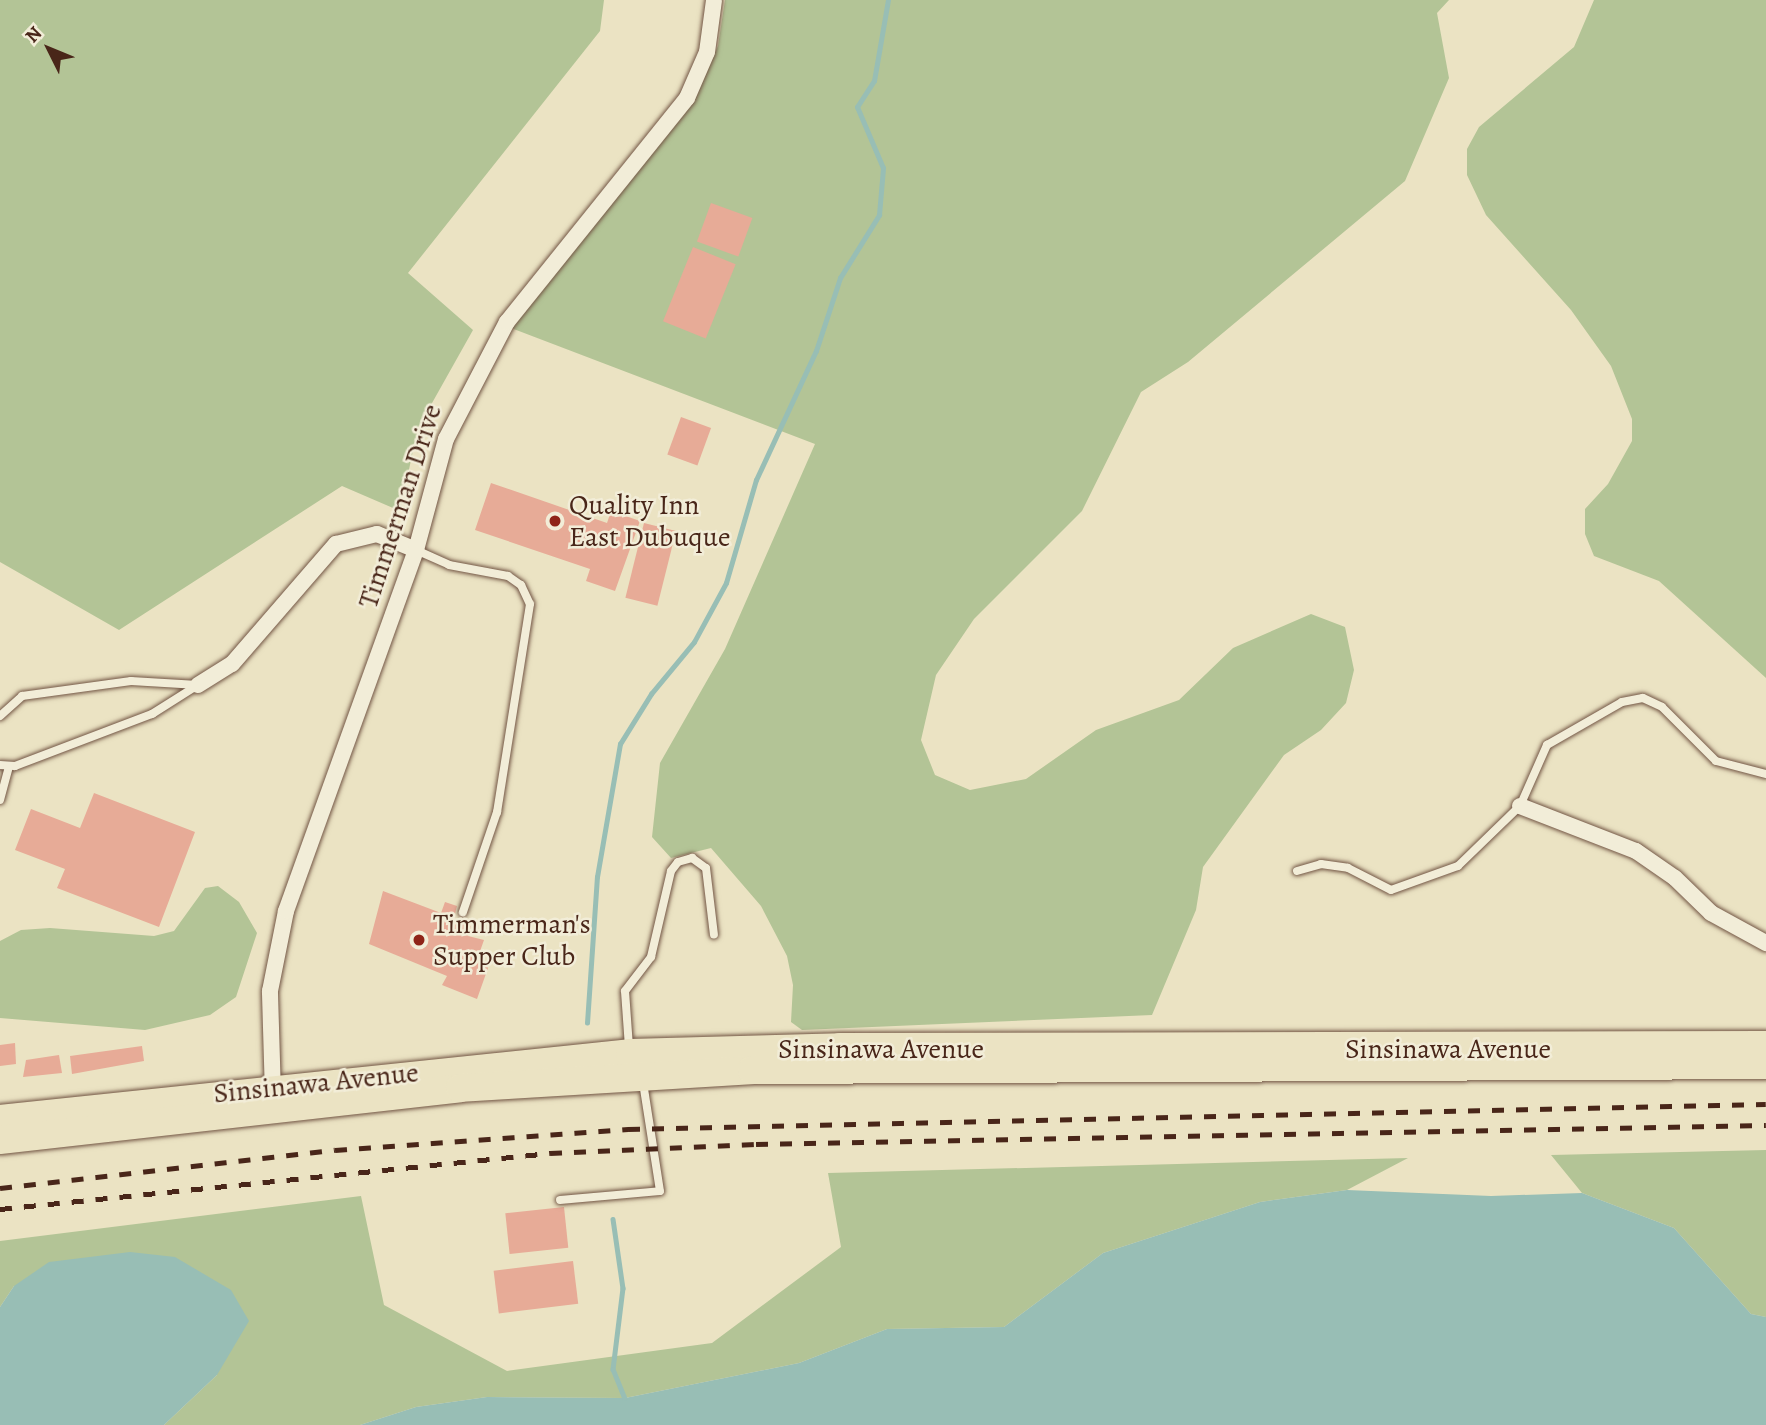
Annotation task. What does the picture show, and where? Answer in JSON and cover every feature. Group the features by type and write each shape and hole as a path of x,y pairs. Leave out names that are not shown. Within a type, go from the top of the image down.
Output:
{"highway":[{"name":"Sinsinawa Avenue","path":"0,1119 273,1098 840,1047 1766,1045"},
{"name":"Sinsinawa Avenue","path":"636,1064 841,1068 1766,1065"},
{"name":"Sinsinawa Avenue","path":"0,1140 273,1098"}],"street":[{"name":"Timmerman Drive","path":"273,1098 270,991 286,911 416,550 446,439 481,365 538,281 687,98 707,52 714,0"},
{"path":"198,685 232,664 335,544 377,534 416,550"},
{"path":"1520,806 1636,851 1675,878 1711,913 1766,943"}],"lane":[{"path":"416,550 449,565 508,576 521,585 530,604 497,812 463,912"},
{"path":"0,716 22,696 131,681 198,685"},
{"path":"0,800 4,765 152,714 198,685"},
{"path":"1297,871 1321,863 1348,868 1391,890 1427,882 1458,866 1520,806 1547,745 1578,723 1643,698 1662,707 1716,761 1766,774"},
{"path":"560,1200 660,1191 625,991 651,957 671,872 678,862 692,858 706,868 713,935"}],"green space":[{"path":"0,0 604,0 600,31 408,273 473,330 418,428 400,511 342,486 119,630 0,562"},
{"path":"725,0 1449,0 1437,13 1449,78 1405,181 1188,362 1141,392 1082,511 974,619 936,675 921,740 935,775 970,790 1026,779 1096,730 1179,700 1233,648 1311,614 1345,627 1354,670 1346,703 1321,730 1284,755 1203,867 1196,910 1152,1015 802,1030 791,1022 793,985 787,956 761,906 711,848 671,858 652,837 660,763 725,649 815,444 511,328 689,107 718,46"},
{"path":"1594,0 1766,0 1766,678 1659,581 1594,556 1585,534 1585,509 1608,484 1632,441 1632,419 1611,366 1571,310 1486,215 1467,175 1467,149 1479,127 1574,47"},
{"path":"218,886 239,902 257,933 236,997 210,1015 145,1030 0,1018 0,941 21,930 50,928 154,936 174,931 205,888"},
{"path":"1766,1150 1766,1317 1751,1314 1674,1228 1582,1193 1551,1155"},
{"path":"1408,1158 1347,1190 1260,1202 1103,1253 1004,1327 887,1329 799,1363 625,1398 487,1397 416,1407 360,1425 164,1425 217,1375 14,1286 0,1307 0,1241 361,1196 384,1305 507,1371 712,1343 841,1247 828,1173"}],"water":[{"path":"1347,1190 1491,1196 1582,1193 1674,1228 1751,1314 1766,1317 1766,1425 360,1425 416,1407 487,1397 625,1398 799,1363 887,1329 1004,1327 1103,1253 1260,1202"},
{"path":"130,1252 175,1257 231,1290 249,1321 217,1375 164,1425 0,1425 0,1307 14,1286 49,1262"}],"building":[{"path":"711,203 752,218 738,257 697,242"},
{"path":"693,247 736,264 706,338 663,321"},
{"path":"681,417 711,428 697,466 667,455"},
{"path":"491,483 607,523 611,511 640,521 615,591 586,581 590,569 475,530"},
{"path":"644,523 676,531 657,606 625,598"},
{"path":"94,793 195,832 159,927 57,888 65,869 15,850 31,809 80,828"},
{"path":"383,891 441,913 445,902 457,906 453,922 471,926 468,936 484,940 478,957 488,968 477,999 442,985 447,976 369,944"},
{"path":"15,1043 16,1064 0,1066 0,1045"},
{"path":"142,1046 144,1061 72,1074 70,1056"},
{"path":"59,1055 62,1073 23,1077 26,1060"},
{"path":"564,1207 568,1248 510,1254 505,1213"},
{"path":"573,1261 578,1304 499,1313 494,1271"}],"waterway":[{"path":"587,1023 597,877 620,744 651,694 694,642 726,583 756,480 816,351 840,278 879,215 883,168 857,107 874,81 888,0"},
{"path":"613,1219 623,1288 613,1369 625,1398"}],"railway":[{"path":"0,1188 335,1150 628,1129 1766,1104"},
{"path":"0,1209 550,1153 756,1144 1766,1125"}],"place":[{"name":"Quality Inn East Dubuque","path":"555,521"},
{"name":"Timmerman's Supper Club","path":"419,940"}]}
